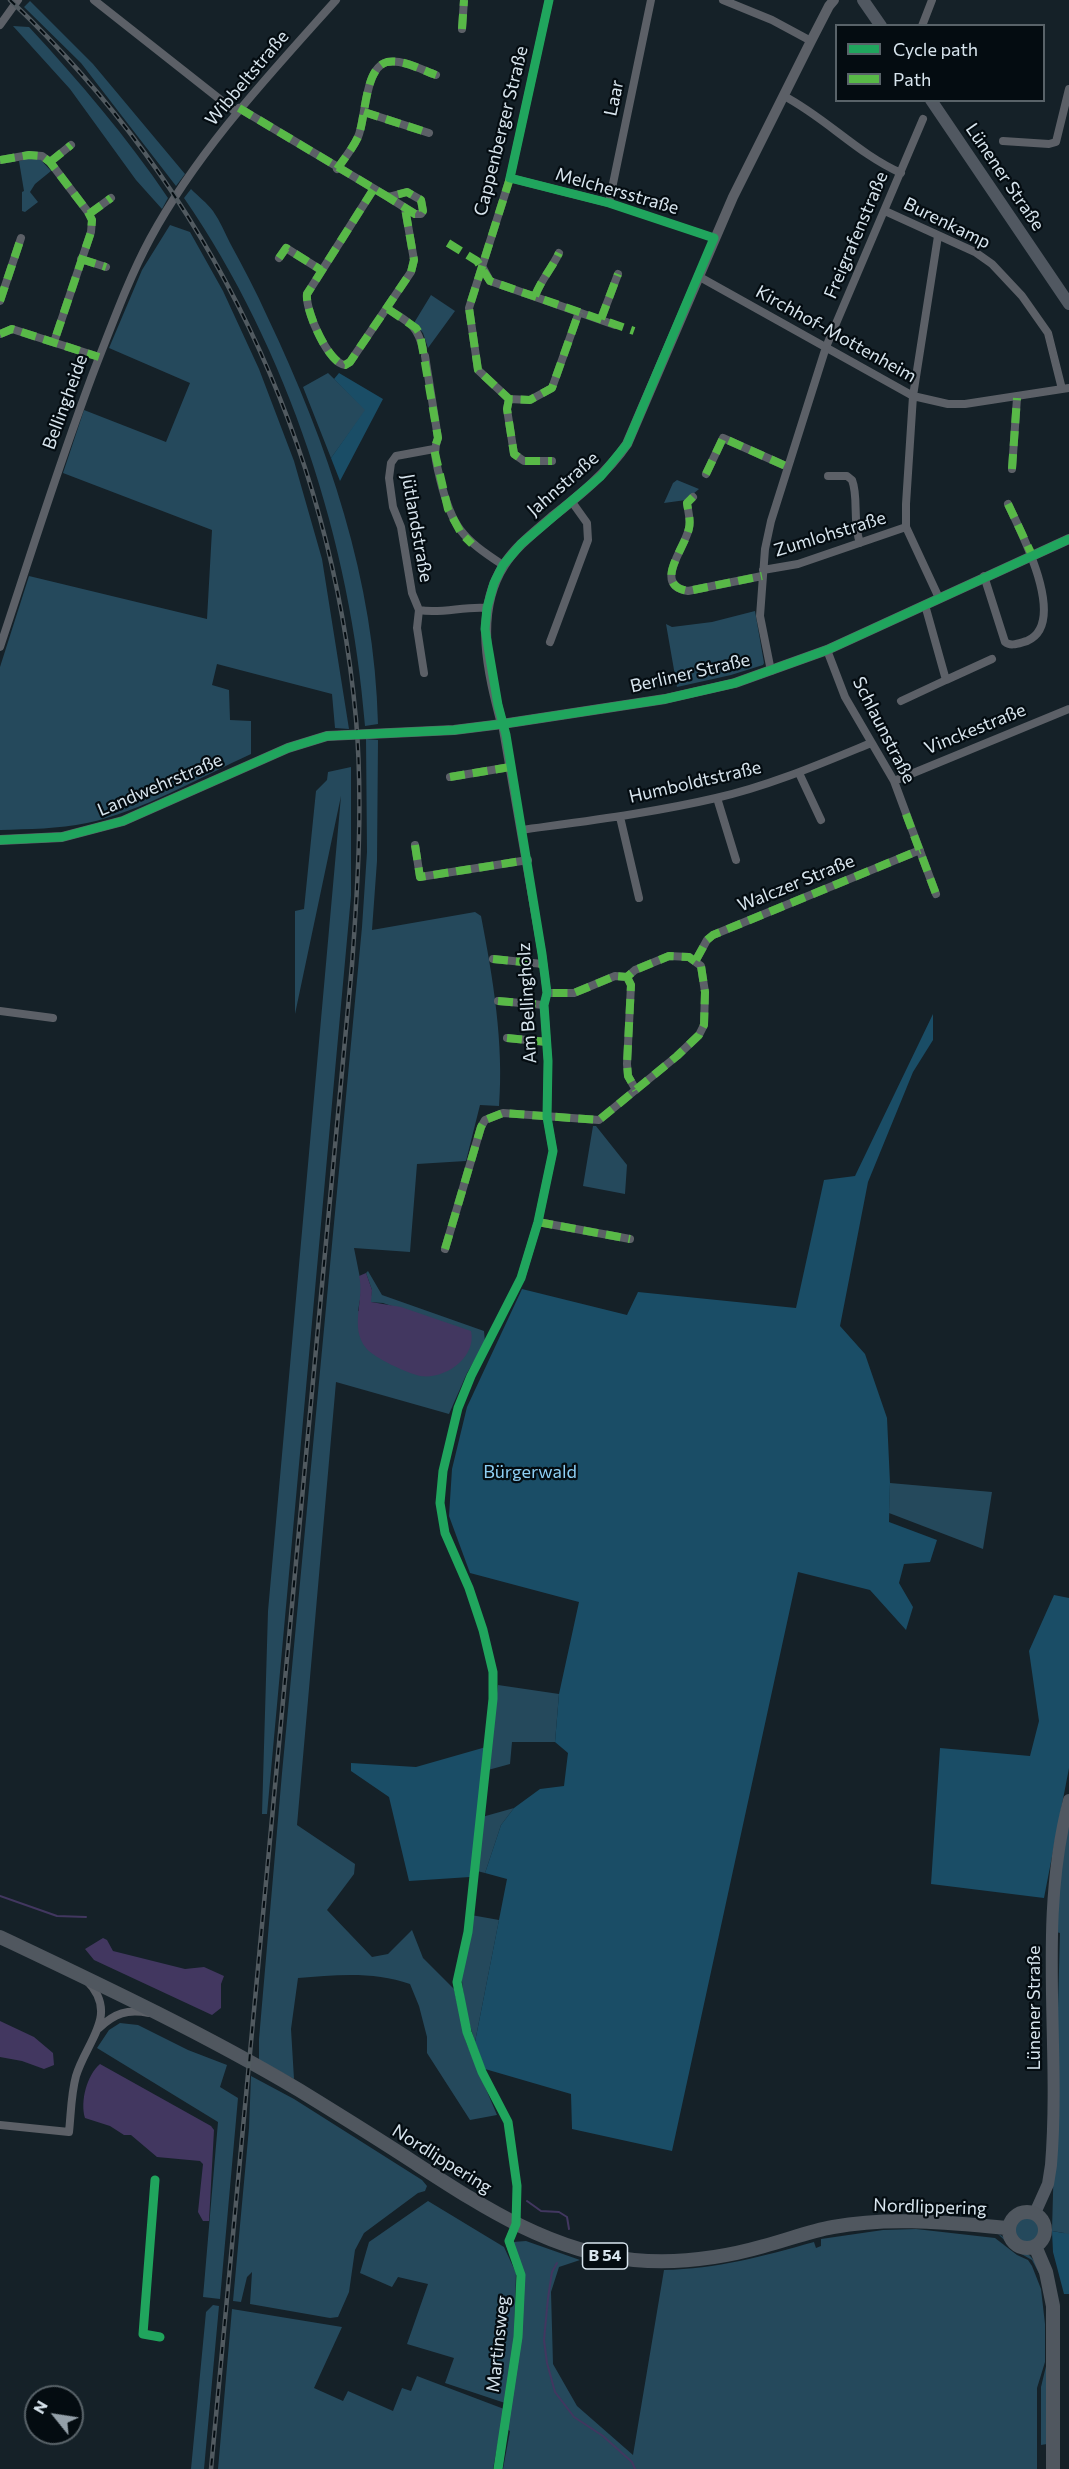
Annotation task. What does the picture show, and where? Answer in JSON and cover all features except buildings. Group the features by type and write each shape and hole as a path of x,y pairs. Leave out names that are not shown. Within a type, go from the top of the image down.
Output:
{"main road":[{"path":"863,0 880,24"},
{"name":"Lünener Straße","path":"932,102 1069,304"},
{"name":"Lünener Straße","path":"1035,2213 1048,2184 1052,2165 1051,1927 1058,1853 1069,1800"},
{"name":"Nordlippering","path":"0,1937 159,2015 298,2090 476,2203 547,2239 579,2250 633,2260 665,2262 732,2254 831,2227 867,2222 915,2220 1009,2228"},
{"path":"1020,2212 1035,2213 1043,2220 1046,2231 1042,2240 1035,2246 1019,2246 1011,2239 1009,2228 1012,2219 1020,2212"},
{"path":"1035,2246 1046,2272 1053,2306 1053,2469"}],"street":[{"path":"0,25 18,0"},
{"path":"94,0 238,110 418,215 424,207 421,200 407,192 388,197"},
{"name":"Wibbeltstraße","path":"188,180 238,110 336,0"},
{"path":"462,29 464,0"},
{"name":"Cappenberger Straße","path":"509,399 478,370 469,308 471,295 483,268 510,178 549,0"},
{"name":"Laar","path":"609,203 651,0"},
{"path":"723,0 772,20 811,41"},
{"name":"Jahnstraße","path":"502,724 487,644 487,608 491,592 503,565 530,535 601,476 627,444 714,238 811,41 834,0"},
{"path":"923,24 932,0"},
{"path":"337,169 358,137 373,75 384,63 399,62 436,75"},
{"path":"1003,141 1048,144 1056,142 1069,89"},
{"path":"784,96 823,120 880,164 901,173"},
{"path":"364,112 429,133"},
{"name":"Freigrafenstraße","path":"771,670 760,616 762,573 771,521 826,347 923,119"},
{"path":"50,162 71,145"},
{"path":"0,160 34,154 50,162 89,214 92,226 54,342"},
{"name":"Melchersstraße","path":"510,178 609,203 714,238"},
{"name":"Bellingheide","path":"0,647 78,412 134,269 188,180"},
{"path":"374,190 307,294 307,304 331,357 340,365 350,362 388,309 414,265 405,208"},
{"path":"89,214 111,198"},
{"name":"Burenkamp","path":"885,211 984,258 1022,296 1051,340 1066,389"},
{"path":"938,236 913,396 907,474 906,527 939,598"},
{"path":"0,301 21,238"},
{"path":"279,258 286,248 321,270"},
{"path":"535,296 540,283 554,265 559,253"},
{"path":"81,259 106,267"},
{"path":"483,268 490,281 615,325"},
{"path":"601,319 618,274"},
{"name":"Kirchhof-Mottenheim","path":"698,276 913,396 948,404 965,404 1066,389"},
{"path":"388,309 416,328 420,334 438,438 434,449 453,521 472,544 503,565"},
{"path":"552,461 524,461 514,454 507,409 509,399 530,400 552,388 579,312"},
{"path":"1,337 12,329 99,357"},
{"path":"1012,470 1017,398"},
{"path":"706,474 723,438 788,467"},
{"name":"Jütlandstraße","path":"424,673 417,628 419,609 412,593 401,527 393,507 389,478 391,463 396,456 434,449"},
{"path":"828,476 847,476 852,480 855,493 855,528 860,543"},
{"path":"693,497 687,503 690,526 670,575 673,585 688,591 762,573"},
{"name":"Jahnstraße","path":"550,642 588,540 587,523 572,502"},
{"path":"984,576 1005,642 1012,645 1037,634 1046,608 1032,555 1008,504"},
{"name":"Zumlohstraße","path":"762,573 798,564 906,527"},
{"name":"Berliner Straße","path":"327,736 454,730 502,724 679,696 735,683 827,650 925,606 984,576 1069,539"},
{"path":"925,606 946,680"},
{"name":"Jütlandstraße","path":"419,609 435,613 473,607 487,608"},
{"name":"Schlaunstraße","path":"827,650 845,697 894,781 936,894"},
{"path":"901,701 992,658"},
{"name":"Vinckestraße","path":"894,781 1069,709"},
{"name":"Am Bellingholz","path":"502,724 528,860 547,993 544,1005 547,1042 547,1117 553,1151 538,1222 521,1278"},
{"name":"Landwehrstraße","path":"0,840 62,837 123,821 288,748 327,736"},
{"name":"Humboldtstraße","path":"521,830 620,817 717,798 799,773 871,743"},
{"path":"450,777 510,767"},
{"path":"799,773 821,820"},
{"path":"717,798 736,860"},
{"path":"620,817 639,898"},
{"path":"415,845 420,877 528,860"},
{"name":"Walczer Straße","path":"696,960 707,940 713,935 920,850"},
{"path":"445,1249 485,1120 503,1113 599,1120 693,1042 704,1025 704,974 696,960 689,957 669,956 635,970 627,976 615,976 574,993 547,993"},
{"name":"Am Bellingholz","path":"493,959 543,964"},
{"path":"627,976 631,985 627,1064 628,1076 636,1090"},
{"name":"Am Bellingholz","path":"498,1001 544,1005"},
{"path":"0,1011 53,1018"},
{"name":"Am Bellingholz","path":"507,1038 547,1042"},
{"path":"538,1222 630,1239"},
{"path":"0,2125 69,2132 75,2078 99,2028 101,2007 93,1987 83,1977"},
{"path":"99,2028 112,2016 123,2012 135,2011 159,2015"},
{"name":"Martinsweg","path":"498,2469 518,2337 521,2275 509,2241 516,2224"}],"shaded area":[{"path":"30,1 93,64 185,174 176,186 81,63 24,7"},
{"path":"13,26 29,27 102,110 168,198 162,209 136,180 70,89"},
{"path":"31,158 40,159 51,171 35,184 30,192 38,202 25,212 22,211 22,192 24,191 19,161"},
{"path":"191,189 216,215 254,288 289,364 328,464 358,566 368,618 375,671 378,724 365,726 357,657 345,588 329,518 308,450 283,383 254,318 221,257 184,198"},
{"path":"170,225 190,232 223,291 259,369 294,461 322,559 349,729 335,728 332,694 217,664 212,685 229,690 230,720 251,721 251,754 170,793 107,818 65,826 0,830 0,667 29,576 207,619 212,530 63,473 84,410 166,442 190,383 109,348 142,270"},
{"path":"431,295 455,311 428,348 423,333 414,323"},
{"path":"328,373 366,410 331,458 303,387"},
{"path":"677,480 699,489 686,500 664,503 673,483"},
{"path":"755,611 763,665 677,687 666,624 672,627 712,622"},
{"path":"366,739 378,740 377,861 372,930 475,912 481,916 490,963 499,1035 500,1083 499,1106 480,1105 466,1161 417,1164 410,1252 354,1248 362,1288 358,1311 436,1321 383,1303 370,1302 372,1290 366,1273 368,1271 382,1295 484,1331 485,1342 467,1373 449,1414 336,1382 297,1825 355,1864 354,1874 327,1910 372,1957 388,1954 412,1930 423,1958 454,1989 466,2042 497,2115 470,2120 427,2053 427,2037 419,2006 410,1984 396,1980 354,1975 298,1978 291,2029 294,2079 259,2060 282,1773 362,927 367,852"},
{"path":"351,767 351,896 267,1814 262,1814 268,1611 341,796 295,1014 295,911 304,909 316,791 327,780 328,772"},
{"path":"593,1126 596,1126 627,1165 625,1194 583,1186"},
{"path":"366,1273 372,1290 371,1302 401,1307 471,1331 472,1341 464,1358 448,1371 420,1376 391,1365 370,1352 361,1340 358,1322 359,1276"},
{"path":"890,1483 992,1492 983,1549 889,1513"},
{"path":"498,1685 559,1694 555,1742 512,1742 510,1764 488,1770"},
{"path":"514,1808 501,1825 485,1873 477,1871 482,1817"},
{"path":"1069,1811 1069,2243 1064,2233 1052,2231 1060,1933 1056,1932 1056,1906"},
{"path":"471,1915 499,1920 475,2042 466,2012 461,1974"},
{"path":"103,1938 107,1940 113,1951 185,1969 204,1967 224,1976 221,1984 221,2008 212,2015 94,1960 85,1949"},
{"path":"0,2021 34,2037 53,2053 54,2065 44,2069 22,2061 0,2057"},
{"path":"120,2023 138,2025 188,2050 227,2065 220,2087 238,2098 220,2299 203,2297 218,2122 97,2048 109,2030"},
{"path":"100,2064 211,2126 214,2130 209,2221 203,2221 198,2212 203,2164 200,2161 157,2157 131,2135 124,2135 110,2126 85,2118 83,2104 88,2081"},
{"path":"251,2076 294,2099 422,2180 427,2186 425,2191 418,2193 364,2233 355,2250 349,2292 338,2317 330,2318 250,2304 252,2272 247,2277 241,2302 233,2301 249,2128"},
{"path":"428,2201 504,2247 516,2273 514,2337 505,2403 445,2383 454,2358 407,2344 428,2284 398,2277 392,2287 360,2273 369,2242"},
{"path":"1027,2216 1037,2220 1041,2230 1037,2240 1027,2244 1017,2240 1013,2230 1017,2220"},
{"path":"916,2229 995,2238 1017,2255 1028,2260 1032,2266 1041,2289 1045,2324 1045,2362 1037,2388 1037,2469 503,2469 510,2431 505,2428 521,2275 513,2242 526,2241 580,2260 559,2267 551,2292 553,2364 577,2406 633,2455 664,2270 721,2264 814,2242 816,2248 821,2246 821,2239 883,2230"},
{"path":"998,2234 1031,2257 1041,2273 1047,2294 1051,2346 1047,2444 1041,2445 1041,2387 1048,2358 1046,2293 1032,2260 1016,2251"},
{"path":"213,2305 219,2306 204,2469 191,2469 206,2312"},
{"path":"232,2309 342,2327 314,2388 343,2401 348,2391 393,2411 402,2388 411,2391 417,2376 504,2409 493,2469 218,2469"}],"green space":[{"path":"339,373 383,399 340,481 331,458 365,410 334,379"},
{"name":"Bürgerwald","path":"933,1014 933,1040 913,1072 868,1182 840,1326 865,1354 887,1418 889,1522 937,1540 930,1562 904,1564 899,1583 913,1607 906,1630 870,1590 798,1572 672,2151 572,2129 571,2094 485,2069 475,2042 507,1879 485,1873 501,1825 514,1808 540,1789 564,1786 568,1753 555,1742 559,1694 579,1602 470,1573 449,1516 452,1469 467,1407 522,1289 627,1315 638,1292 796,1308 824,1180 855,1176"},
{"path":"1054,1595 1069,1598 1069,1768 1044,1898 931,1884 940,1748 1030,1756 1039,1721 1029,1651"},
{"path":"486,1747 470,1877 409,1881 389,1797 351,1771 351,1763 416,1767"},
{"path":"1052,2231 1069,2234 1069,2294 1064,2294 1053,2252"}],"waterway":[{"path":"0,1896 57,1916 86,1917"},
{"path":"527,2201 541,2211 559,2212 567,2217 569,2229"},
{"path":"557,2263 552,2272 544,2340 547,2363 555,2392 574,2417 603,2436 632,2462 635,2469"}],"railway":[{"path":"10,0 82,74 145,154 201,238 249,328 289,421 320,517 342,617 356,719 359,811 358,873 352,965 211,2469"}],"marked path":[{"path":"462,29 464,0"},
{"path":"337,169 358,137 370,84 379,66 393,61 436,75"},
{"path":"239,108 388,197 407,192 421,200 423,211 421,214 415,214 388,197"},
{"path":"364,112 429,133"},
{"path":"50,162 71,145"},
{"path":"0,160 29,155 42,156 50,162 92,220 91,232 54,342"},
{"path":"510,178 469,308 478,370 509,399 530,400 552,388 579,312"},
{"path":"373,190 307,294 307,302 319,335 338,362 345,365 350,362 411,272 414,260 405,208"},
{"path":"89,214 111,198"},
{"path":"0,301 21,238"},
{"path":"448,243 477,261 490,281 634,331"},
{"path":"279,258 286,248 321,270"},
{"path":"535,296 559,253"},
{"path":"81,259 106,267"},
{"path":"601,319 618,274"},
{"path":"388,309 416,328 420,334 438,438 434,449 448,509 461,533 472,544"},
{"path":"0,334 12,329 99,357"},
{"path":"1012,469 1017,398"},
{"path":"509,399 507,409 514,454 524,461 552,461"},
{"path":"706,474 723,438 788,467"},
{"path":"693,497 687,503 689,528 673,565 672,582 688,591 762,576"},
{"path":"1008,504 1032,555"},
{"path":"450,777 510,767"},
{"path":"906,814 936,894"},
{"path":"415,845 420,877 528,860"},
{"path":"696,960 707,940 713,935 920,850"},
{"path":"445,1249 485,1120 503,1113 599,1120 677,1056 699,1035 704,1025 705,992 701,966 689,957 669,956 635,970 627,977 615,976 574,993 547,993"},
{"path":"493,959 543,964"},
{"path":"627,977 631,985 627,1064 628,1076 636,1090"},
{"path":"498,1001 544,1005"},
{"path":"507,1038 547,1042"},
{"path":"538,1222 630,1239"}],"cycle path":[{"path":"498,2469 518,2337 521,2275 509,2241 516,2224 517,2186 508,2122 482,2072 467,2032 457,1982 468,1932 493,1699 493,1672 483,1630 469,1588 445,1533 440,1503 443,1471 458,1408 471,1376 521,1278 538,1222 553,1151 547,1117 548,1061 544,1005 547,993 506,735 498,705 485,629 487,608 494,583 503,565 521,544 601,476 627,444 714,238 609,203 510,178 549,0"},
{"path":"0,840 62,837 123,821 288,748 327,736 454,730 502,724 665,699 735,683 827,650 1069,539"},
{"path":"155,2180 143,2334 160,2337"}]}
